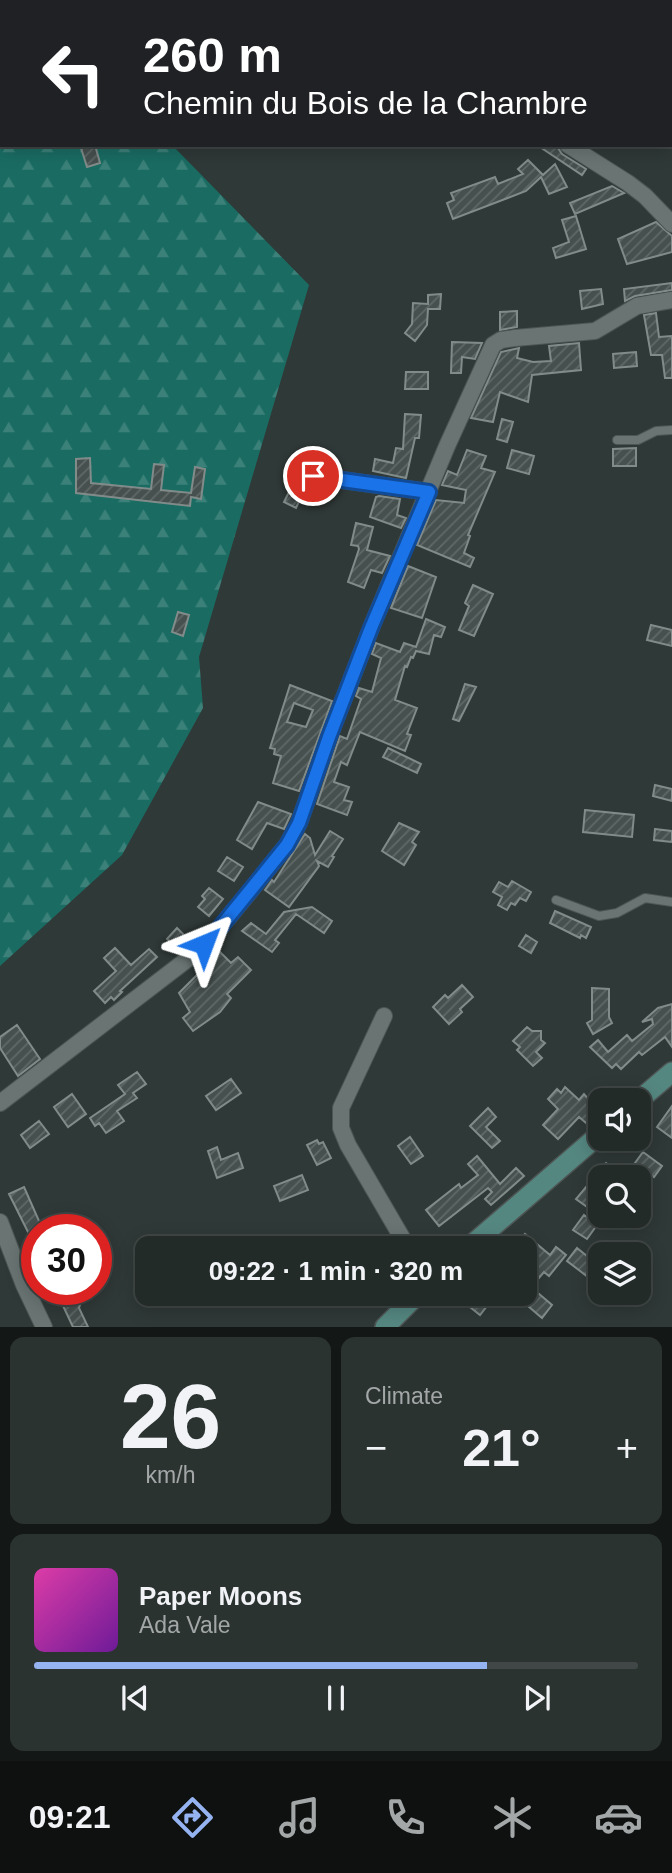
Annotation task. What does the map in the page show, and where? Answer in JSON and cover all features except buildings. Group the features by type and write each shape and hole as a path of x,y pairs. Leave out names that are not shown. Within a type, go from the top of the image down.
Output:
{"main road":[{"path":"651,1090 672,1072"},
{"path":"482,1236 588,1143"},
{"path":"385,1327 406,1306"}],"street":[{"path":"571,147 628,183 672,224"},
{"path":"0,1103 189,958 218,930 287,845 299,823 371,628 452,434 493,345 501,340 515,338 595,331 637,306 672,300"},
{"path":"313,476 429,492"},
{"path":"384,1016 341,1108 341,1128 348,1145 401,1236"},
{"path":"0,1222 24,1285 44,1327"}],"lane":[{"path":"617,440 638,440 656,431 672,430"},
{"path":"556,900 599,916 617,912 645,898 672,902"}],"green space":[{"path":"0,147 174,147 309,285 199,657 203,708 122,855 0,966"}],"route":[{"path":"204,944 287,845 299,823 371,628 429,492 313,476"}]}
